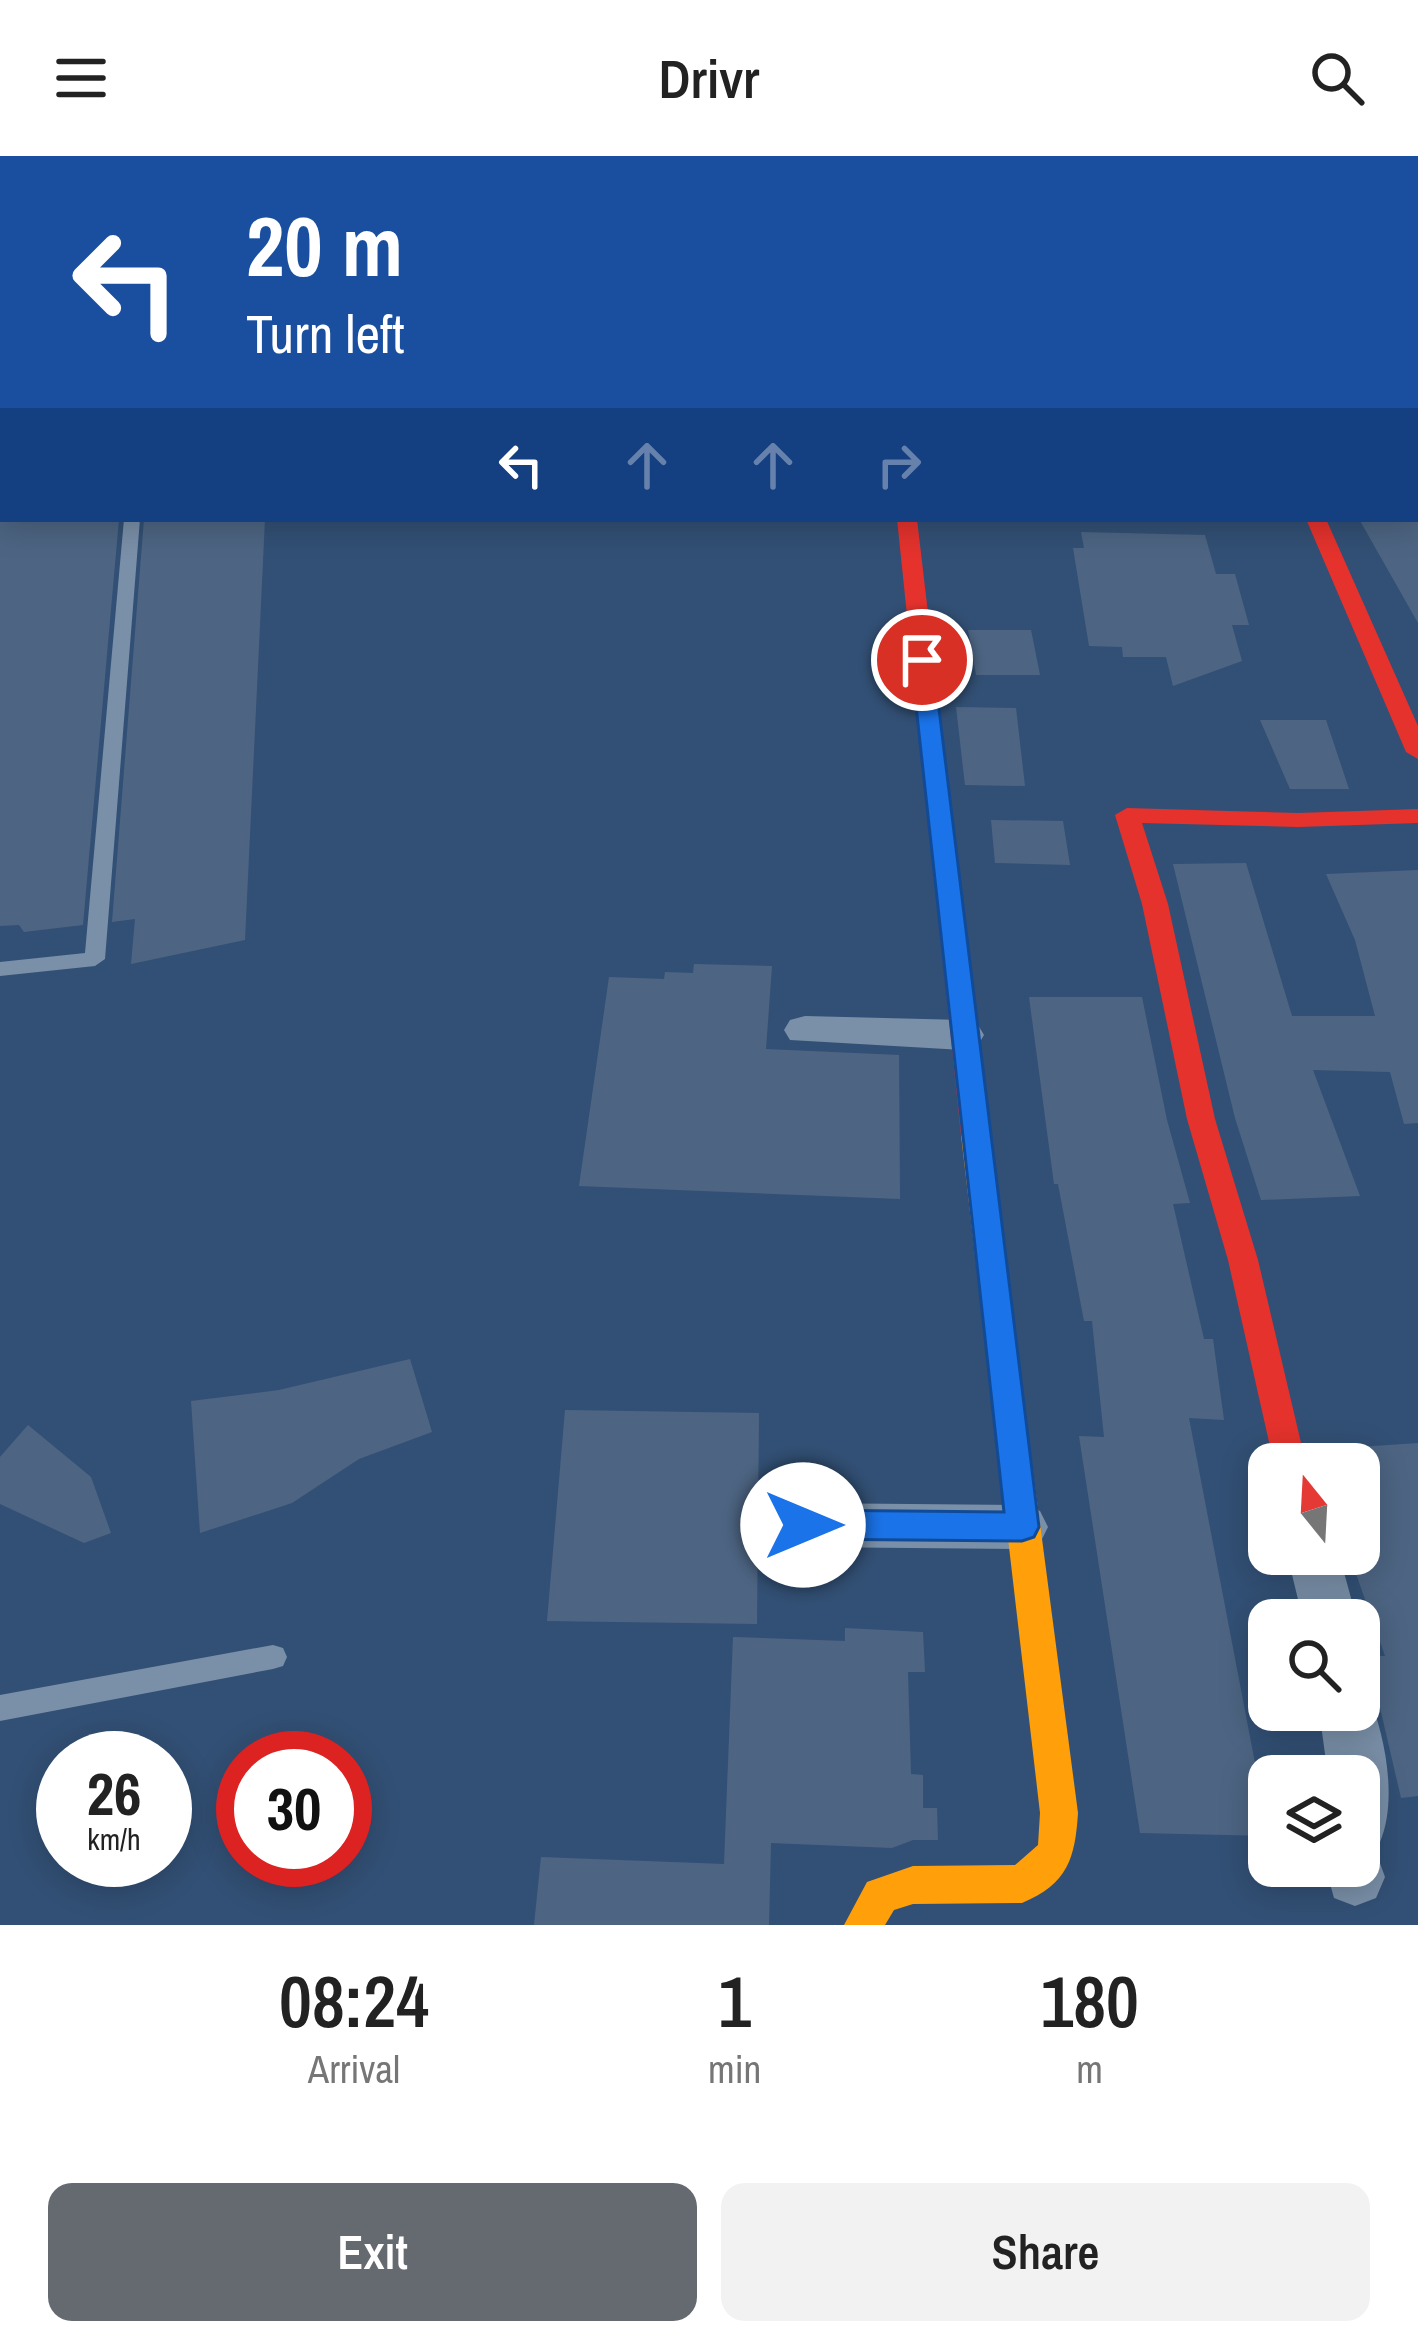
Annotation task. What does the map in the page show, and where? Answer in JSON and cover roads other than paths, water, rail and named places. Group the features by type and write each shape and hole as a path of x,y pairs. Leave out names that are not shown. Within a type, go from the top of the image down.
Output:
{"street":[{"path":"863,1925 881,1895 913,1885 1022,1884 1056,1854 1058,1813 907,522"},
{"path":"1317,522 1418,752"},
{"path":"1285,1443 1244,1260 1201,1119 1155,904 1127,815 1298,820 1418,816"},
{"path":"805,1030 964,1035"},
{"path":"803,1525 1022,1527"}],"lane":[{"path":"0,969 95,959 132,522"},
{"path":"0,1708 272,1657"}]}
